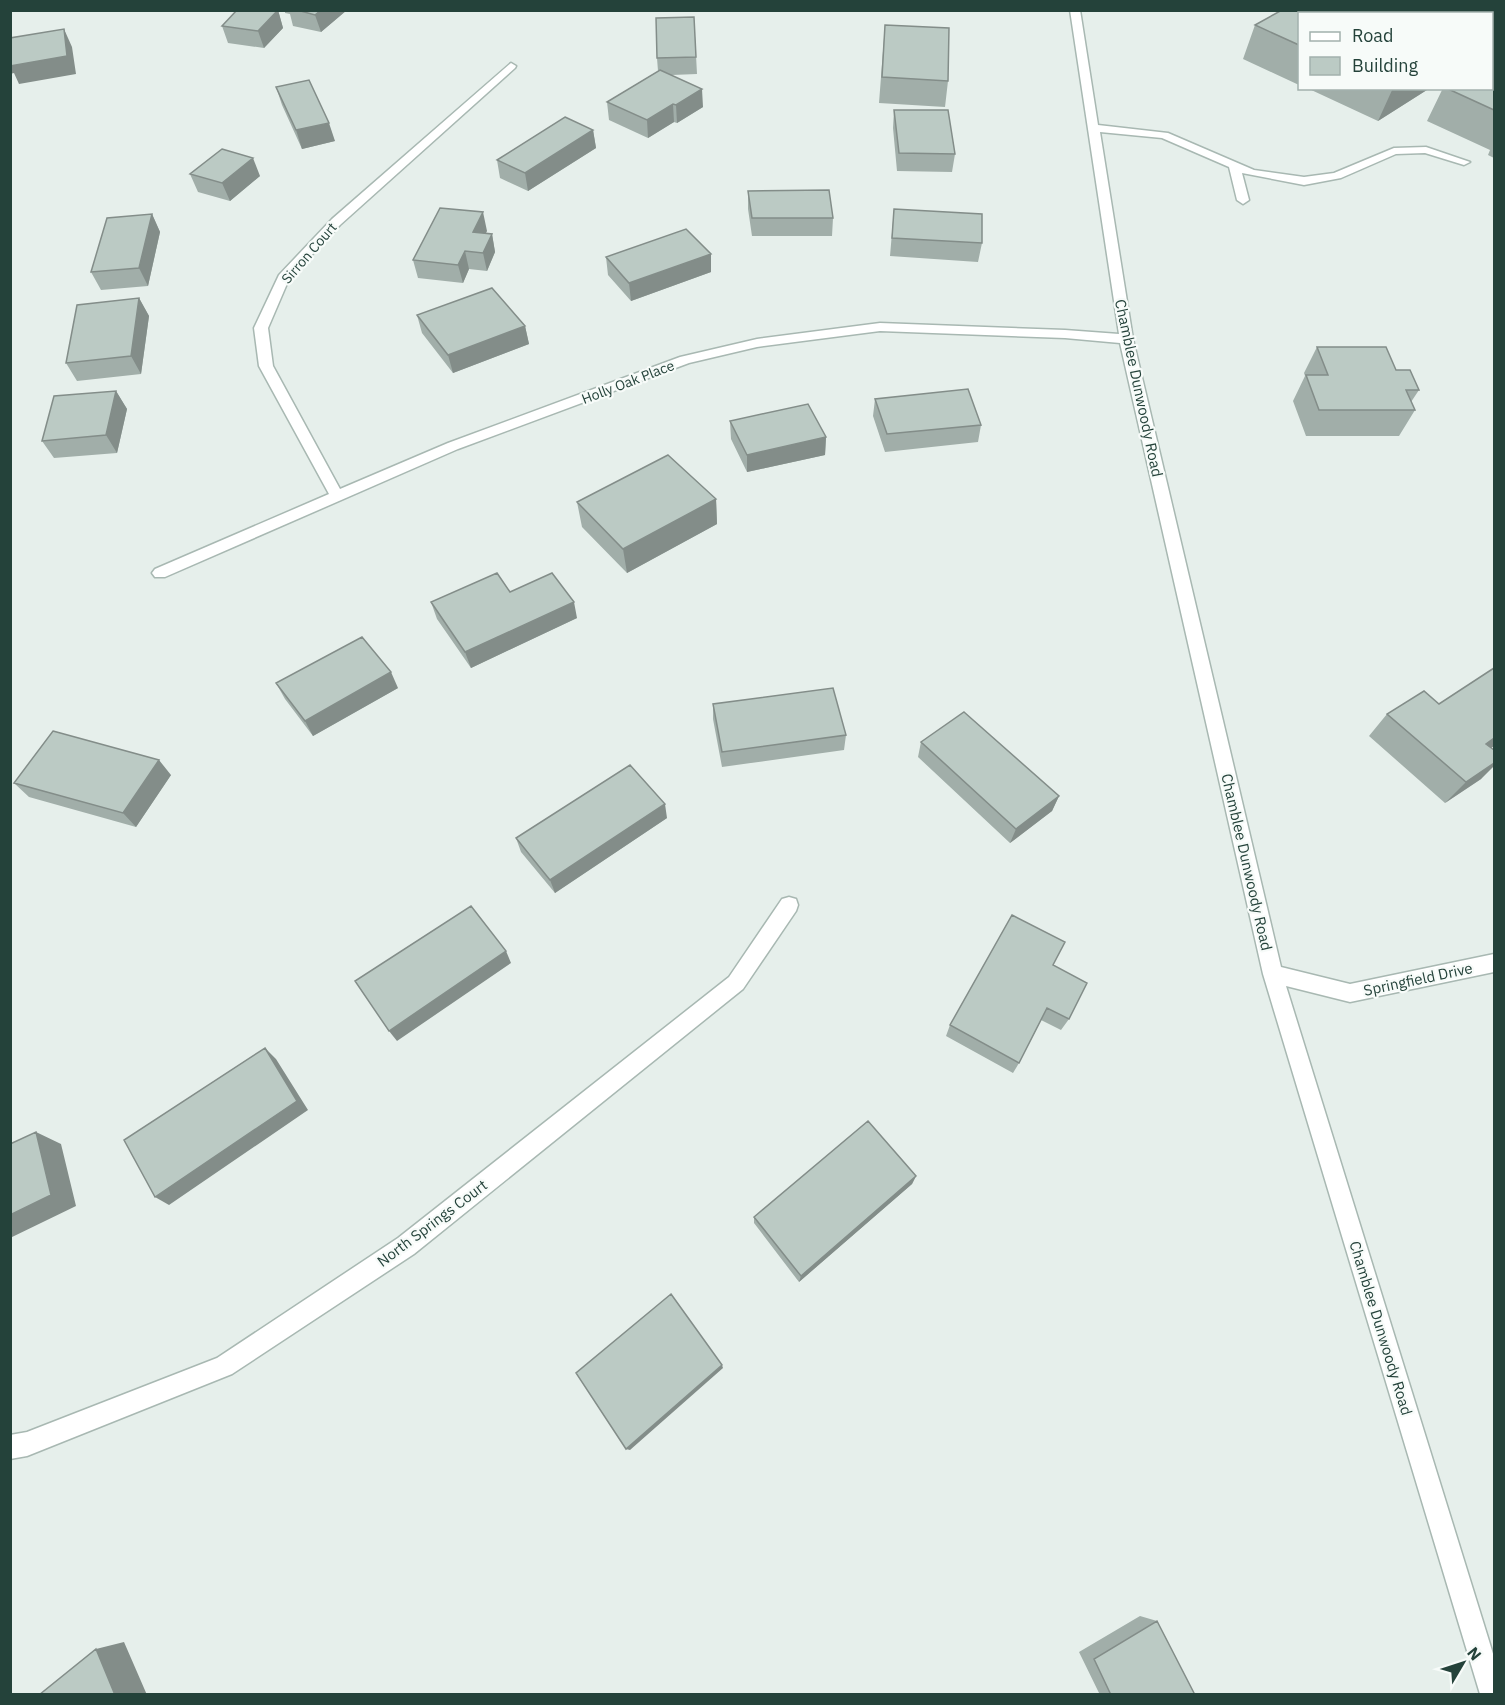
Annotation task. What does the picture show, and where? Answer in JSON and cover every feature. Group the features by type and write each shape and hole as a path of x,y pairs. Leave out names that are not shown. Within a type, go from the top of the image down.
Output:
{"street":[{"name":"Chamblee Dunwoody Road","path":"1075,10 1126,339 1273,974 1493,1695"},
{"name":"Sirron Court","path":"337,496 266,366 261,328 283,278 336,222 511,66"},
{"path":"1093,128 1164,135 1251,173 1304,181 1337,176 1394,151 1426,150 1464,162"},
{"path":"1234,166 1243,200"},
{"name":"Holly Oak Place","path":"160,573 453,446 685,360 757,343 880,327 1065,334 1126,339"},
{"name":"North Springs Court","path":"10,1447 27,1444 224,1366 406,1246 736,983 789,905"},
{"name":"Springfield Drive","path":"1273,974 1350,993 1494,963"}],"building":[{"path":"237,10 278,10 258,31 222,26"},
{"path":"297,10 321,10 315,15"},
{"path":"1282,10 1494,10 1493,20 1493,12 1298,12 1298,45 1255,25"},
{"path":"694,17 696,57 657,58 656,18"},
{"path":"885,25 949,28 948,81 882,77"},
{"path":"64,29 67,56 10,66 10,38"},
{"path":"1493,56 1494,110 1450,90 1493,90"},
{"path":"660,70 702,89 647,120 607,102"},
{"path":"309,80 329,123 296,130 276,87"},
{"path":"894,110 948,110 955,154 899,153"},
{"path":"565,117 593,130 525,173 497,160"},
{"path":"222,149 253,158 222,183 190,174"},
{"path":"829,190 833,218 752,218 748,191"},
{"path":"440,208 483,212 473,232 492,234 483,253 465,251 458,265 413,260"},
{"path":"894,209 982,214 982,243 892,238"},
{"path":"152,214 139,268 91,272 107,218"},
{"path":"686,229 711,254 629,283 606,257"},
{"path":"492,288 525,326 448,355 417,315"},
{"path":"139,298 131,356 66,363 77,305"},
{"path":"1317,347 1386,347 1396,370 1410,370 1419,390 1406,390 1415,410 1319,410 1306,375 1328,375"},
{"path":"968,389 981,425 887,434 875,399"},
{"path":"116,391 106,435 42,441 54,396"},
{"path":"808,404 826,437 747,455 730,421"},
{"path":"668,455 716,499 623,549 577,502"},
{"path":"497,573 510,592 552,573 574,602 465,652 431,602"},
{"path":"362,637 391,672 305,721 276,683"},
{"path":"1494,668 1494,738 1486,744 1494,750 1494,763 1466,782 1387,714 1424,691 1439,704"},
{"path":"833,688 846,735 722,752 713,704"},
{"path":"964,712 1059,796 1016,829 921,742"},
{"path":"53,731 159,760 123,813 14,783"},
{"path":"630,765 665,804 550,880 516,838"},
{"path":"471,906 506,951 389,1031 355,981"},
{"path":"1012,915 1065,942 1053,965 1087,983 1069,1019 1047,1008 1019,1063 950,1025"},
{"path":"265,1048 297,1101 155,1197 124,1140"},
{"path":"868,1121 916,1176 801,1276 754,1217"},
{"path":"36,1132 51,1195 10,1215 10,1144"},
{"path":"671,1294 722,1365 626,1449 576,1373"},
{"path":"1157,1621 1195,1695 1111,1695 1094,1659"},
{"path":"96,1649 115,1695 39,1695"}]}
